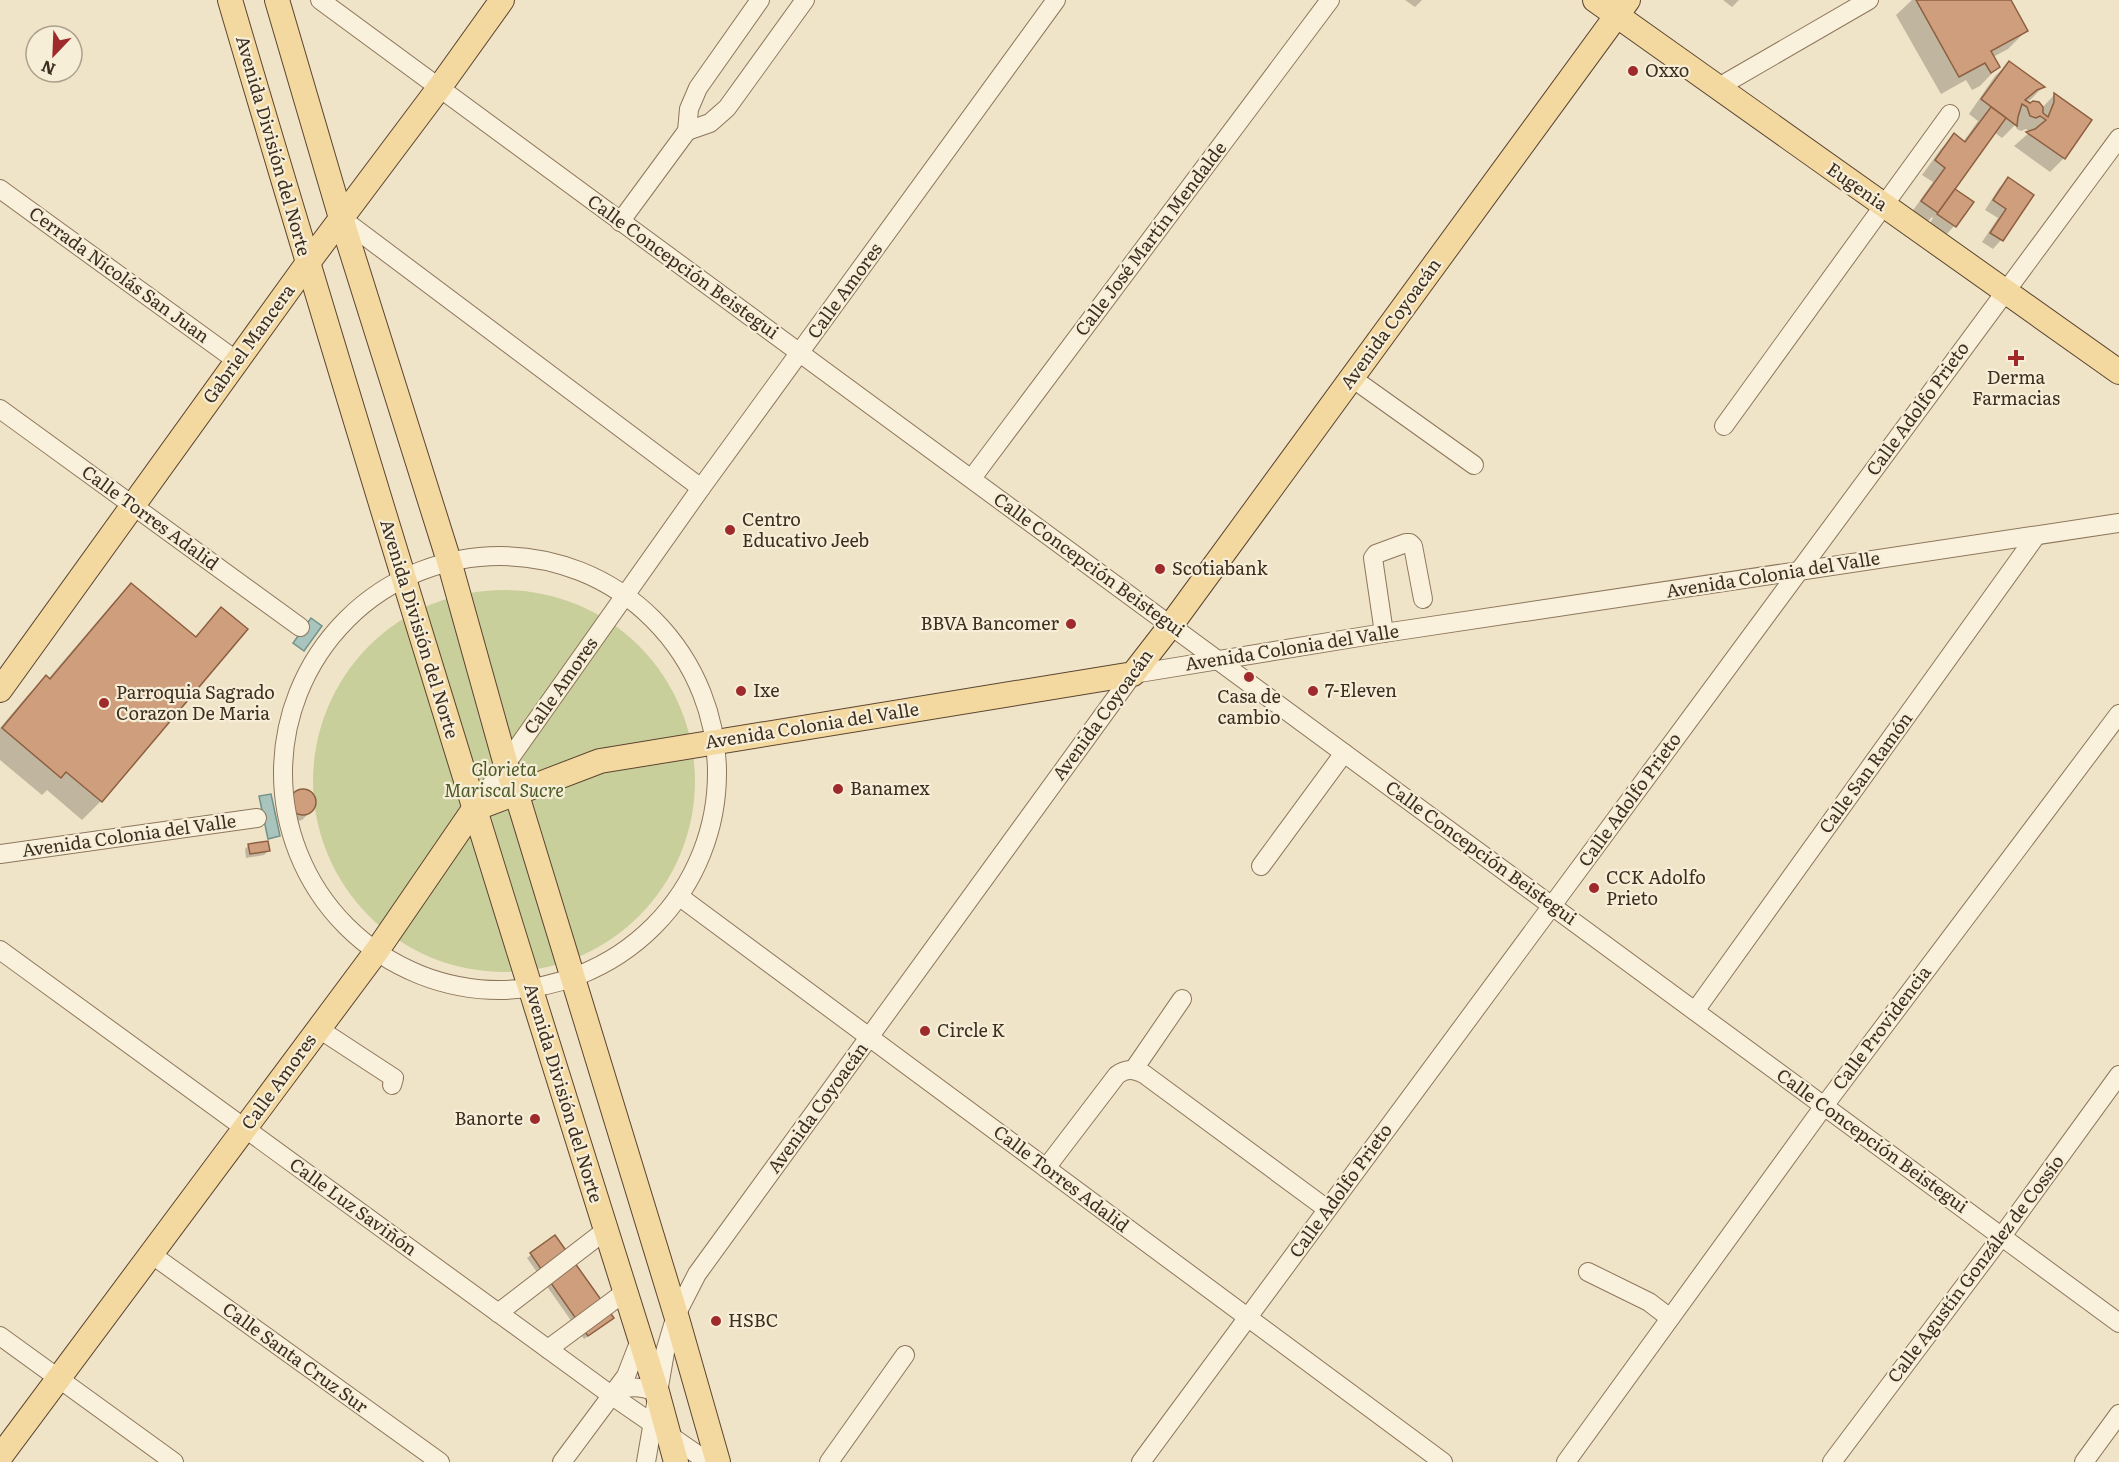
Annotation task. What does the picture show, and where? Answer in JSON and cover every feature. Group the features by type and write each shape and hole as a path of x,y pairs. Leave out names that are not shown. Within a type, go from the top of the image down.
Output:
{"main road":[{"name":"Avenida División del Norte","path":"230,0 307,264 403,578 657,1392 660,1429 676,1462"},
{"path":"277,0 341,218 449,561 506,765 676,1315 718,1462"},
{"name":"Gabriel Mancera","path":"0,690 307,264 502,0"},
{"name":"Eugenia","path":"1595,0 1622,8 1717,88 2119,372"},
{"name":"Avenida Coyoacán","path":"1132,674 1171,625 1622,8"},
{"name":"Avenida Colonia del Valle","path":"474,809 600,761 1132,674"},
{"name":"Calle Amores","path":"1,1453 376,952 474,809"}],"street":[{"name":"Calle Concepción Beistegui","path":"320,0 345,7 439,88 2119,1323"},
{"path":"620,222 687,131 689,109 698,88 759,0"},
{"path":"687,131 710,123 727,108 805,0"},
{"name":"Calle Amores","path":"474,809 701,488 1056,0"},
{"name":"Calle José Martín Mendalde","path":"972,478 1330,0"},
{"path":"1717,88 1869,0"},
{"path":"1724,426 1950,114"},
{"name":"Calle Adolfo Prieto","path":"1141,1462 2119,138"},
{"name":"Cerrada Nicolás San Juan","path":"0,189 237,361"},
{"path":"341,218 701,488"},
{"path":"1352,378 1474,465"},
{"name":"Calle Torres Adalid","path":"0,409 300,627"},
{"name":"Avenida Colonia del Valle","path":"1132,674 1384,633 2119,523"},
{"name":"Calle San Ramón","path":"1695,1011 2036,536"},
{"path":"1384,633 1373,558 1376,554 1410,543 1413,546 1423,599"},
{"path":"484,556 543,560 598,580 625,596 656,622 687,662 708,709 716,742 717,791 708,839 688,884 680,897 650,931 615,958 573,978 530,988 498,990 447,984 400,966 376,952 340,921 311,881 291,836 281,778 287,723 306,671 323,644 358,607 403,578 449,561 484,556"},
{"name":"Avenida Coyoacán","path":"657,1392 665,1352 676,1315 697,1274 1132,674"},
{"name":"Calle Providencia","path":"1566,1462 1824,1106 2119,714"},
{"path":"1261,866 1344,753"},
{"name":"Avenida Colonia del Valle","path":"0,854 257,818"},
{"name":"Calle Torres Adalid","path":"680,897 1443,1462"},
{"name":"Calle Luz Saviñón","path":"0,950 611,1395 708,1462"},
{"path":"1134,1069 1182,999"},
{"path":"319,1029 394,1078 392,1085"},
{"path":"1046,1168 1117,1076 1123,1070 1134,1069 1144,1074 1327,1209"},
{"name":"Calle Agustín González de Cossío","path":"1832,1462 2002,1236 2119,1075"},
{"path":"498,1313 606,1230"},
{"name":"Calle Santa Cruz Sur","path":"151,1254 440,1462"},
{"path":"1588,1272 1649,1302 1670,1318"},
{"path":"548,1349 626,1292"},
{"path":"0,1336 174,1462"},
{"path":"562,1462 626,1376 640,1340"},
{"path":"829,1462 905,1355"},
{"path":"611,1395 621,1388 630,1387 657,1392"},
{"path":"2084,1462 2119,1414"},
{"path":"646,1462 660,1429"}],"green space":[{"name":"Glorieta Mariscal Sucre","path":"504,590 541,594 577,605 610,622 639,646 663,675 680,708 691,744 695,781 691,818 680,854 663,887 639,916 610,940 577,957 541,968 504,972 467,968 431,957 398,940 369,916 345,887 328,854 317,818 313,781 317,744 328,708 345,675 369,646 398,622 431,605 467,594"}],"water":[{"path":"311,618 322,626 304,651 293,643"},
{"path":"271,794 280,836 268,839 259,796"}],"building":[{"path":"1916,0 2011,0 2028,31 1991,51 2000,67 1991,73 1985,63 1959,77"},
{"path":"2009,61 2045,87 2037,90 2025,100 2030,103 2039,102 2043,107 2043,113 2048,117 2054,102 2054,93 2092,120 2065,159 2026,132 2035,129 2046,120 2040,116 2036,118 2030,116 2027,107 2022,104 2017,126 1981,99"},
{"path":"1991,107 2006,118 1938,213 1921,201 1945,168 1935,160 1954,133 1965,142"},
{"path":"2008,177 2034,195 2003,241 1990,233 2006,209 1993,200"},
{"path":"1955,189 1974,202 1956,227 1937,214"},
{"name":"Parroquia Sagrado Corazon De Maria","path":"131,583 196,637 221,607 248,629 102,802 66,772 61,778 2,728 46,675 50,679"},
{"path":"303,789 312,793 316,802 312,811 303,815 294,811 290,802 294,793"},
{"path":"268,841 270,851 250,854 248,844"},
{"path":"555,1235 614,1318 588,1336 530,1253"}],"place":[{"name":"Oxxo","path":"1633,71"},
{"name":"Derma Farmacias","path":"2016,358"},
{"name":"Centro Educativo Jeeb","path":"730,530"},
{"name":"Scotiabank","path":"1160,569"},
{"name":"BBVA Bancomer","path":"1071,624"},
{"name":"Casa de cambio","path":"1249,677"},
{"name":"Ixe","path":"741,691"},
{"name":"7-Eleven","path":"1313,691"},
{"name":"Parroquia Sagrado Corazon De Maria","path":"104,703"},
{"name":"Banamex","path":"838,789"},
{"name":"CCK Adolfo Prieto","path":"1594,888"},
{"name":"Circle K","path":"925,1031"},
{"name":"Banorte","path":"535,1119"},
{"name":"HSBC","path":"716,1321"}]}
